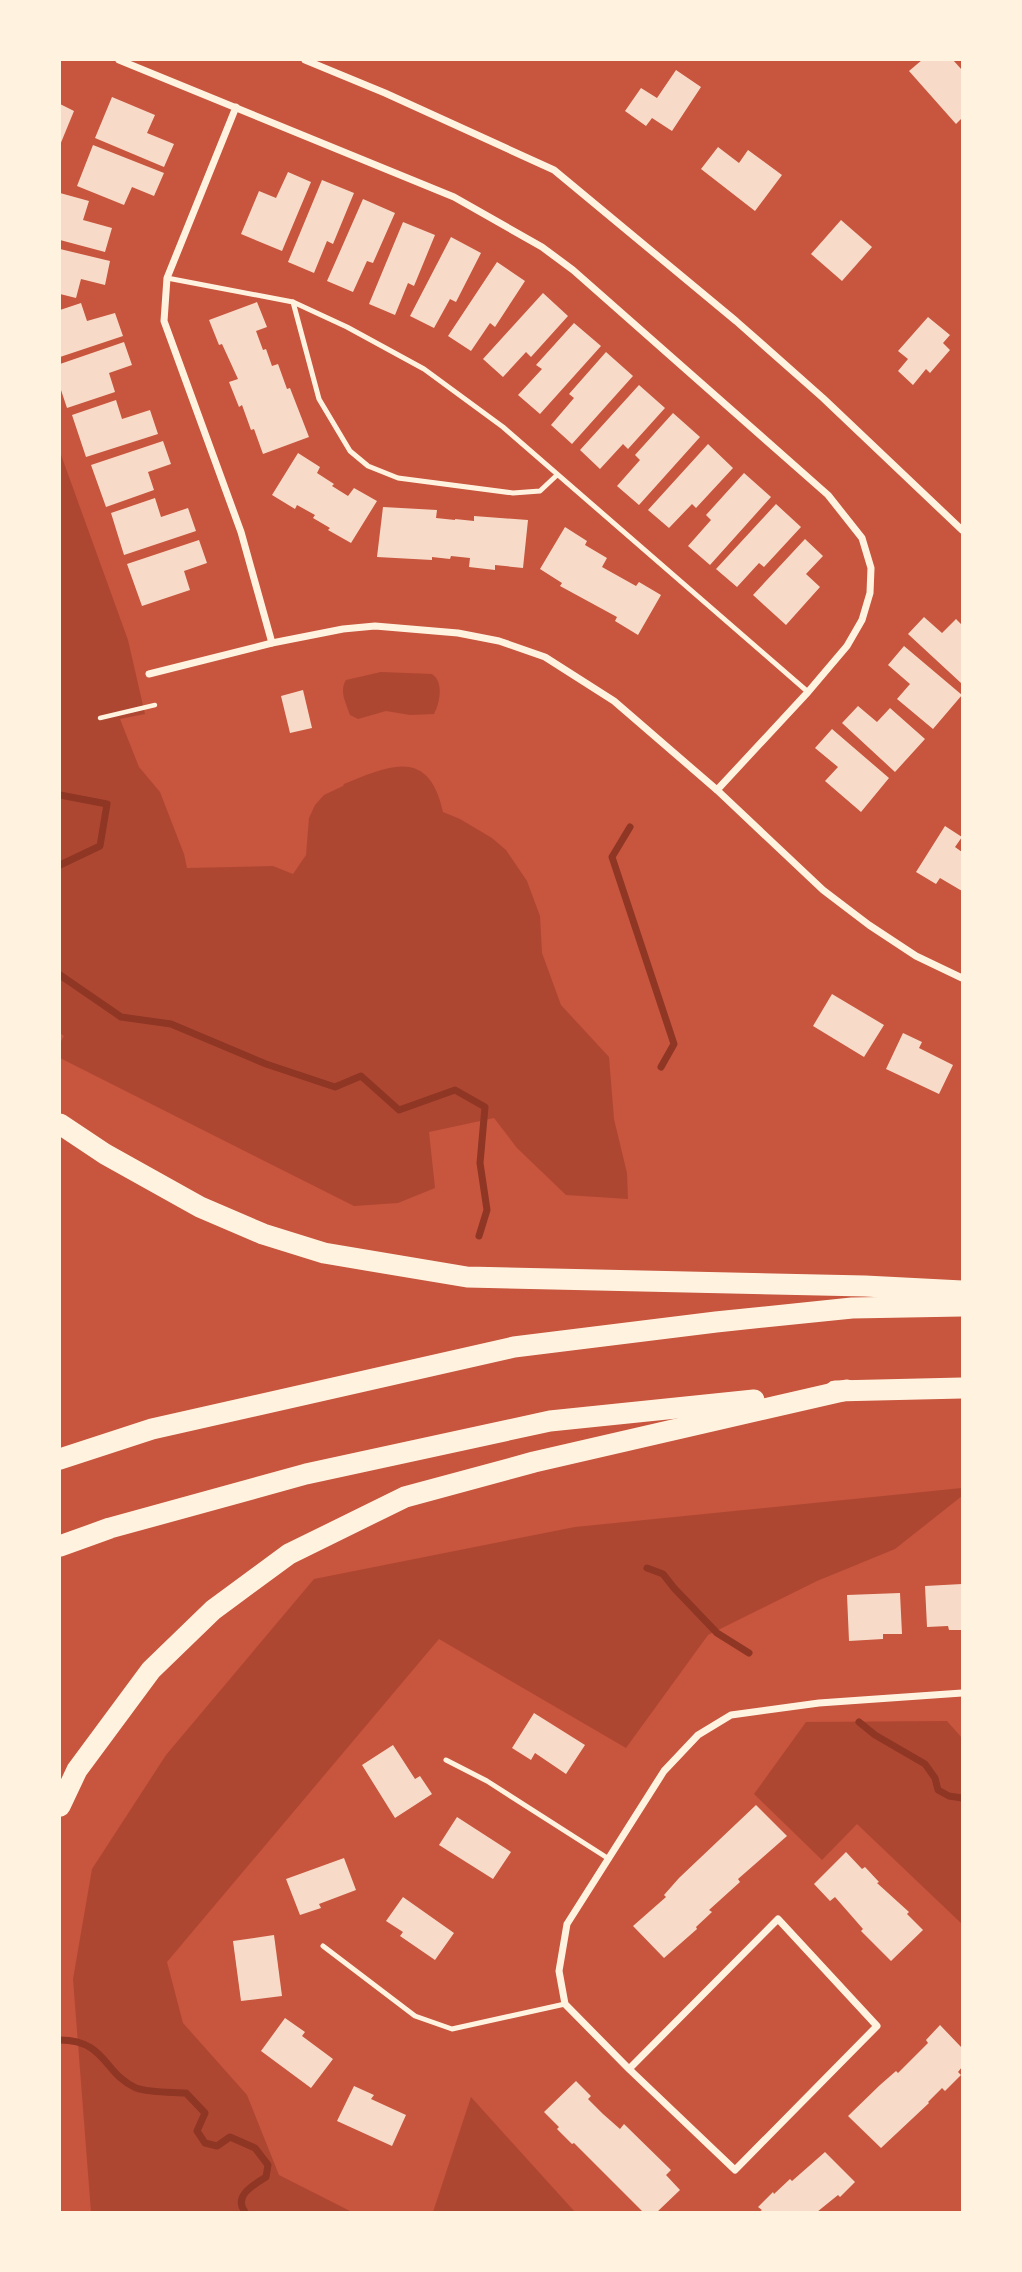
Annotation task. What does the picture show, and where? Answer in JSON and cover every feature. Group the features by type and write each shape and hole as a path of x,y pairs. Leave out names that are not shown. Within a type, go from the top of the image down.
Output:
{"highway":[{"path":"60,1124 106,1154 200,1207 263,1234 324,1253 467,1278 865,1286 962,1291"},
{"path":"60,1459 152,1429 514,1347 838,1310 962,1306"},
{"path":"60,1546 110,1528 306,1474 550,1422 846,1390 962,1388"},
{"path":"60,1806 77,1770 151,1670 213,1610 289,1554 405,1497 534,1462 846,1390"}],"street":[{"path":"119,60 454,197 542,247 583,279 828,495 862,538 871,568 870,593 862,620 847,646 808,692 717,790"},
{"path":"304,60 385,93 554,170 736,321 823,398 962,530"},
{"path":"236,107 167,278 164,321 241,532 272,642"},
{"path":"149,674 272,642 375,626 444,631 499,641 545,657 614,701 717,790 832,897 916,956 962,978"},
{"path":"629,2069 778,1919 877,2026 735,2169 629,2069 565,2004 559,1971 568,1924 664,1772 698,1735 731,1715 819,1703 962,1693"}],"lane":[{"path":"167,278 293,302 347,327 424,369 503,426 808,692"},
{"path":"293,302 319,399 350,451 368,466 398,478 513,494 540,491 557,475"},
{"path":"446,1760 487,1781 609,1858"},
{"path":"323,1946 415,2016 452,2029 565,2004"}],"path":[{"path":"100,718 155,705"}],"shaded area":[{"path":"60,452 128,640 145,714 120,719 139,767 160,792 187,868 273,866 293,874 306,855 309,818 324,795 344,784 392,767 405,766 418,770 437,791 443,812 492,838 506,850 527,881 540,916 542,953 561,1005 609,1057 614,1119 627,1173 628,1199 566,1195 517,1148 494,1118 429,1132 435,1188 398,1203 354,1206 60,1058 60,1043 64,1036 60,1033"},
{"path":"381,672 432,674 439,687 439,699 434,714 410,715 386,711 358,719 350,715 343,693 346,680"},
{"path":"962,1488 962,1496 895,1549 817,1581 708,1635 626,1748 439,1639 167,1962 183,2023 247,2095 279,2175 352,2212 91,2212 73,1979 92,1869 166,1755 314,1579 575,1527"},
{"path":"947,1721 962,1738 962,1924 857,1824 822,1860 754,1794 806,1722"},
{"path":"471,2097 575,2212 433,2212"}],"building":[{"path":"922,60 953,60 962,70 962,118 956,124 909,71"},
{"path":"676,70 701,87 672,131 652,118 646,126 625,111 641,88 657,98"},
{"path":"112,97 155,115 147,133 174,144 164,167 95,138"},
{"path":"60,104 74,111 60,145"},
{"path":"93,145 164,173 154,196 132,187 124,205 77,186"},
{"path":"718,147 739,163 748,150 782,175 755,211 701,169"},
{"path":"288,172 311,182 282,251 241,234 259,191 276,198"},
{"path":"322,180 354,193 333,244 327,241 314,273 288,262"},
{"path":"60,193 89,201 83,220 112,228 105,252 60,240"},
{"path":"363,199 395,213 373,263 367,261 353,292 327,281"},
{"path":"841,220 872,247 842,281 811,254"},
{"path":"403,222 435,235 414,286 408,283 395,315 369,304"},
{"path":"451,237 481,253 456,302 450,299 434,328 410,316"},
{"path":"60,249 110,261 105,285 81,279 76,298 60,294"},
{"path":"497,262 525,281 495,327 490,323 471,351 448,336"},
{"path":"543,293 568,316 531,357 526,352 503,377 483,359"},
{"path":"257,302 267,327 256,331 263,350 266,349 272,366 278,364 309,437 263,454 254,429 251,430 242,405 239,407 229,382 238,379 209,320"},
{"path":"81,303 87,321 115,313 123,336 60,357 60,310"},
{"path":"928,317 950,335 943,343 950,350 930,373 926,369 913,385 898,371 908,359 898,351"},
{"path":"574,323 601,346 540,414 518,395 542,369 536,365"},
{"path":"124,342 132,365 109,373 115,392 67,408 60,387 60,364"},
{"path":"606,352 633,376 572,444 551,425 574,398 569,394"},
{"path":"639,385 665,408 628,449 623,444 600,469 580,450"},
{"path":"116,400 122,419 150,410 158,434 86,457 72,415"},
{"path":"673,413 700,437 639,505 617,486 640,460 635,455"},
{"path":"163,441 171,464 148,472 154,490 106,507 91,465"},
{"path":"708,444 733,468 696,508 692,504 669,528 648,510"},
{"path":"298,453 320,467 317,473 348,496 354,488 377,501 351,543 328,530 330,528 313,518 315,515 297,505 295,509 272,495"},
{"path":"744,473 771,497 710,565 688,546 711,520 706,515"},
{"path":"155,498 161,517 188,508 196,531 124,555 111,513"},
{"path":"776,504 801,527 764,567 759,563 737,587 716,569"},
{"path":"383,507 437,510 436,518 455,520 474,521 474,516 528,520 523,568 495,565 495,570 469,567 470,558 451,556 450,559 432,557 432,560 377,557"},
{"path":"565,527 587,541 585,545 607,558 602,567 636,586 639,582 661,595 638,635 615,621 617,617 560,586 562,583 540,569"},
{"path":"805,539 823,556 806,574 820,587 786,625 753,595"},
{"path":"199,540 207,563 184,571 190,590 142,606 127,564"},
{"path":"924,617 942,633 956,619 962,625 961,683 908,634"},
{"path":"904,646 962,695 933,729 897,699 910,684 888,665"},
{"path":"303,690 312,728 290,733 281,696"},
{"path":"858,706 877,722 890,708 925,739 895,772 842,723"},
{"path":"832,729 889,778 861,812 825,781 838,767 815,748"},
{"path":"945,826 962,837 955,847 962,852 962,891 940,878 936,884 916,872"},
{"path":"832,994 884,1025 864,1057 813,1026"},
{"path":"903,1033 922,1042 919,1048 953,1065 939,1094 886,1069"},
{"path":"962,1584 962,1630 949,1630 948,1626 927,1627 925,1586"},
{"path":"900,1593 902,1634 883,1634 883,1639 849,1641 847,1595"},
{"path":"534,1713 585,1745 566,1774 535,1753 531,1760 512,1748"},
{"path":"393,1745 415,1779 420,1776 432,1794 395,1818 362,1765"},
{"path":"756,1805 787,1836 738,1879 740,1882 709,1910 712,1912 697,1929 664,1958 633,1926 666,1897 664,1895 679,1878"},
{"path":"457,1817 511,1852 493,1879 439,1845"},
{"path":"846,1852 862,1869 865,1867 923,1930 891,1961 861,1931 863,1929 835,1897 830,1901 814,1884"},
{"path":"344,1858 356,1890 319,1904 321,1908 300,1915 286,1879"},
{"path":"403,1897 454,1933 435,1960 400,1936 403,1932 386,1921"},
{"path":"274,1935 282,1996 241,2001 233,1941"},
{"path":"285,2018 305,2032 302,2036 333,2059 311,2088 261,2051"},
{"path":"940,2025 962,2048 962,2067 958,2072 961,2075 945,2091 942,2088 881,2148 848,2116 896,2071 898,2073 928,2043 926,2040"},
{"path":"576,2081 591,2096 588,2099 603,2114 620,2129 624,2124 671,2170 666,2175 680,2190 657,2212 643,2212 557,2129 559,2127 544,2112"},
{"path":"354,2086 374,2095 371,2099 406,2115 392,2146 337,2121"},
{"path":"825,2152 855,2182 840,2197 838,2195 817,2212 759,2212 762,2210 758,2207 773,2192 774,2194 790,2179 792,2181"}],"waterway":[{"path":"60,795 107,804 100,846 60,865"},
{"path":"630,827 612,857 674,1044 661,1067"},
{"path":"60,975 121,1017 171,1024 266,1064 335,1087 361,1076 399,1110 455,1090 485,1107 480,1163 487,1210 479,1236"},
{"path":"647,1568 663,1574 717,1633 749,1653"},
{"path":"859,1722 875,1735 925,1764 935,1778 938,1790 949,1796 962,1798"},
{"path":"60,2040 75,2041 96,2051 117,2075 136,2088 154,2092 186,2093 205,2113 197,2131 205,2143 217,2146 230,2137 255,2148 268,2165 266,2177 250,2187 243,2196 241,2201 245,2212"}]}
